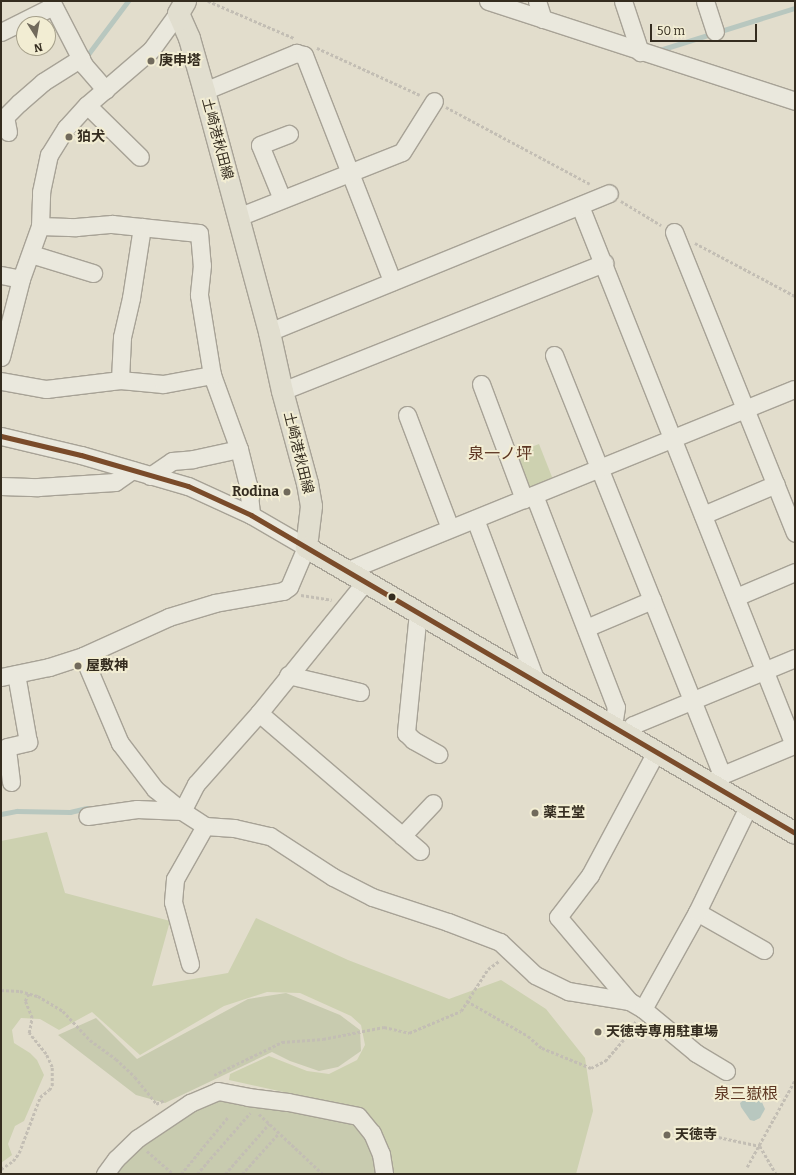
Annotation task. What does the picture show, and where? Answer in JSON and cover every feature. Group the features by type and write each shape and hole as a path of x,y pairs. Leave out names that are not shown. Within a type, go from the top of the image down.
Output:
{"main road":[{"name":"土崎港秋田線","path":"182,7 188,38 204,91 269,332 282,391 307,483 311,506 306,547"},
{"path":"306,547 656,752 716,779 749,805 795,833"}],"street":[{"path":"488,1 640,52 795,101"},
{"path":"537,1 543,19"},
{"path":"623,1 640,52"},
{"path":"705,1 715,31"},
{"path":"1,32 52,3 81,58 106,90"},
{"path":"1,357 21,278 40,226 40,192 50,155 66,128 88,105 151,50 182,7"},
{"path":"204,91 296,53 304,55 392,281"},
{"path":"8,132 5,117 14,107 44,82 81,58"},
{"path":"238,217 402,152 434,101"},
{"path":"88,105 140,157"},
{"path":"282,199 260,146 289,134"},
{"path":"269,332 609,193"},
{"path":"554,355 692,700 716,779 794,745 672,439 604,263 580,206"},
{"path":"40,226 76,227 112,224 199,233 202,265 199,295 212,375 239,449 248,485 251,515"},
{"path":"120,380 122,338 131,298 142,228"},
{"path":"674,232 795,532"},
{"path":"31,254 93,273"},
{"path":"282,391 604,263"},
{"path":"1,275 21,278"},
{"path":"1,381 46,389 120,380 163,384 212,375"},
{"path":"481,384 586,628 616,707 619,730 795,658"},
{"path":"346,571 795,389"},
{"path":"407,416 450,528"},
{"path":"1,436 81,455 188,486 251,515 306,547 289,587 283,591 215,603 169,617 83,656 49,667 9,675 28,742 7,747 11,782"},
{"path":"150,476 172,461 193,459 239,449"},
{"path":"1,486 38,487 114,482 132,470"},
{"path":"703,515 776,484"},
{"path":"475,519 536,681"},
{"path":"736,597 795,572"},
{"path":"182,811 196,784 259,713 288,675 365,582"},
{"path":"586,628 652,600"},
{"path":"418,612 406,733 413,740 438,754"},
{"path":"83,656 120,743 155,789 182,811 205,826 234,828 270,836 333,877 372,897 448,922 500,942 535,975 568,991 636,1005"},
{"path":"288,675 360,692"},
{"path":"259,713 420,851"},
{"path":"656,752 590,876 558,916 636,1005 696,1053 726,1071"},
{"path":"402,836 433,803"},
{"path":"636,1005 696,912 749,805"},
{"path":"87,816 137,809 182,811"},
{"path":"190,964 173,902 175,879 205,826"},
{"path":"696,912 764,950"},
{"path":"106,1174 116,1159 135,1140 190,1103 218,1091 248,1097 288,1102 358,1116 372,1133 381,1154 384,1174"}],"path":[{"path":"208,1 299,40"},
{"path":"313,45 434,101 609,193 674,232 795,296"},
{"path":"283,591 347,605"},
{"path":"212,1076 282,1042 323,1039 384,1027 409,1033 461,1011 488,969 511,952"},
{"path":"1,990 29,993 38,996 63,1011 90,1040 116,1059 135,1077 156,1104 165,1119"},
{"path":"1,1169 13,1161 19,1153 40,1097 52,1086 52,1067 46,1054 29,1033 32,1018 25,1001 29,993"},
{"path":"467,1001 528,1036 542,1048 591,1068 605,1061 626,1037 636,1005"},
{"path":"747,1167 760,1146 795,1080"},
{"path":"156,1104 170,1097"},
{"path":"197,1174 253,1109 323,1174"},
{"path":"181,1174 228,1117"},
{"path":"225,1174 269,1124"},
{"path":"242,1174 279,1133"},
{"path":"710,1135 760,1146 776,1174"},
{"path":"135,1140 173,1174"}],"green space":[{"path":"539,444 554,482 527,493 511,455"},
{"path":"47,832 65,893 170,921 152,986 228,973 256,918 348,960 449,999 501,980 546,1009 585,1058 593,1111 576,1174 387,1174 356,1108 229,1080 230,1074 269,1056 307,1071 329,1074 357,1060 365,1045 361,1025 351,1016 300,993 267,992 224,1006 140,1055 92,1012 59,1030 40,1019 21,1018 12,1030 14,1043 30,1053 37,1060 44,1075 24,1121 15,1126 8,1144 12,1155 1,1163 1,841"},
{"path":"286,993 340,1015 360,1030 361,1051 338,1067 319,1071 290,1061 272,1052 165,1103 136,1095 58,1035 96,1018 137,1059 248,999"},
{"path":"218,1099 350,1122 367,1141 378,1174 114,1174 122,1157 189,1112"}],"shaded area":[{"path":"750,1095 760,1098 765,1109 760,1118 754,1121 750,1120 740,1103"}],"waterway":[{"path":"86,57 128,1"},
{"path":"663,49 795,8"},
{"path":"1,814 17,811 70,812 87,808"}],"transit line":[{"path":"1,436 81,455 188,486 251,515 795,833"}],"place":[{"name":"庚申塔","path":"151,61"},
{"name":"狛犬","path":"69,137"},
{"name":"Rodina","path":"287,492"},
{"name":"屋敷神","path":"78,666"},
{"name":"薬王堂","path":"535,813"},
{"name":"天徳寺専用駐車場","path":"598,1032"},
{"name":"天徳寺","path":"667,1135"}],"district":[{"name":"泉一ノ坪","path":"500,454"},
{"name":"泉三嶽根","path":"746,1094"}]}
